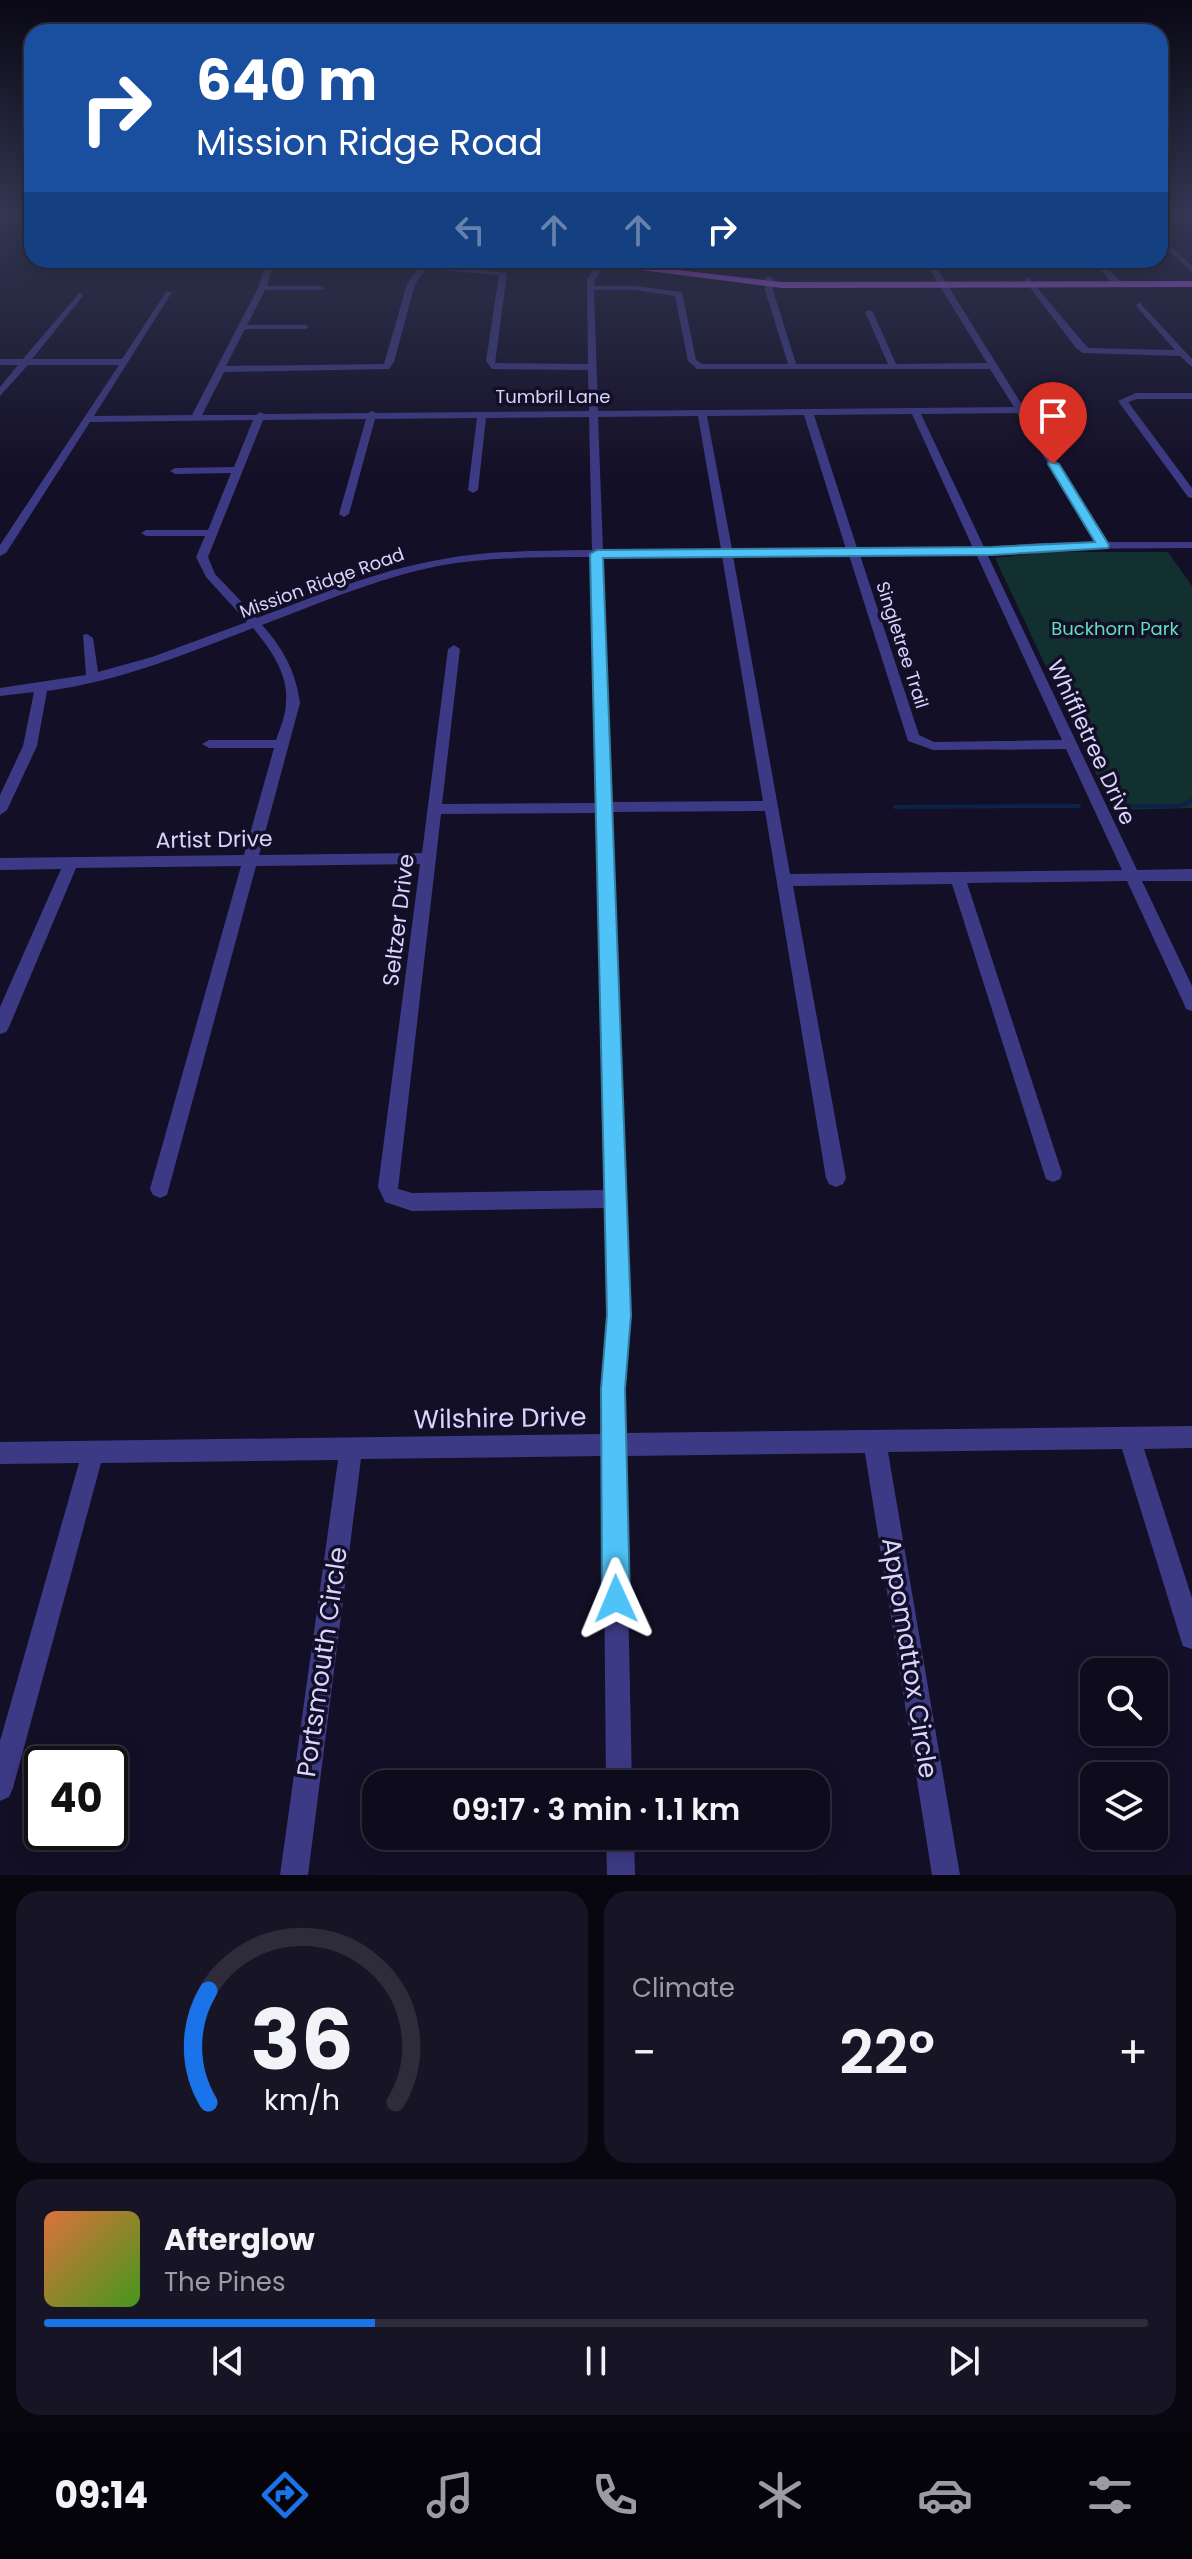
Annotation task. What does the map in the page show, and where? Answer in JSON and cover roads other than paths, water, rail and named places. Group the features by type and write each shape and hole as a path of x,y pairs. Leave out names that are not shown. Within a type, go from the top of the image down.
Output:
{"street":[{"path":"0,393 74,302"},
{"path":"0,553 164,302"},
{"path":"196,417 255,302"},
{"path":"220,369 386,367 406,302"},
{"path":"498,302 492,366 592,367"},
{"path":"590,302 619,1315 613,1389 619,1770"},
{"path":"680,302 692,361 696,366 993,366"},
{"path":"774,302 793,367"},
{"path":"953,302 1103,545"},
{"path":"1046,302 1086,351 1182,353"},
{"path":"1139,304 1192,364"},
{"path":"869,312 893,366"},
{"path":"242,327 305,327"},
{"path":"0,362 124,362"},
{"path":"1192,396 1136,396 1123,401 1192,495"},
{"name":"Tumbril Lane","path":"87,419 1020,410"},
{"name":"Whiffletree Drive","path":"915,411 1192,1004"},
{"path":"702,412 836,1178"},
{"name":"Singletree Trail","path":"808,412 913,738 933,746 1070,744"},
{"path":"344,514 372,414"},
{"path":"473,490 482,414"},
{"path":"160,1189 293,703 291,676 277,650 204,566 202,557 260,415"},
{"path":"175,471 237,470"},
{"path":"146,533 210,533"},
{"name":"Mission Ridge Road","path":"0,692 93,679 155,662 370,582 446,561 513,554 980,551 1103,545 1192,545"},
{"path":"87,638 93,679"},
{"name":"Seltzer Drive","path":"454,649 388,1187 392,1196 412,1202 616,1199"},
{"path":"0,810 30,746 41,688"},
{"path":"209,744 281,744"},
{"path":"434,809 770,806"},
{"name":"Artist Drive","path":"0,864 428,858"},
{"path":"1,1021 71,863"},
{"path":"785,880 1192,875"},
{"path":"958,878 1053,1173"},
{"name":"Wilshire Drive","path":"0,1453 1192,1437"},
{"path":"1130,1439 1192,1637"},
{"name":"Appomattox Circle","path":"875,1442 946,1875"},
{"name":"Portsmouth Circle","path":"294,1875 351,1449"},
{"path":"0,1788 93,1452"},
{"path":"620,1850 621,1875"}],"waterway":[{"path":"1116,806 1180,806 1192,800"},
{"path":"895,807 1079,806"}],"park label":[{"name":"Buckhorn Park","path":"1115,629"}]}
